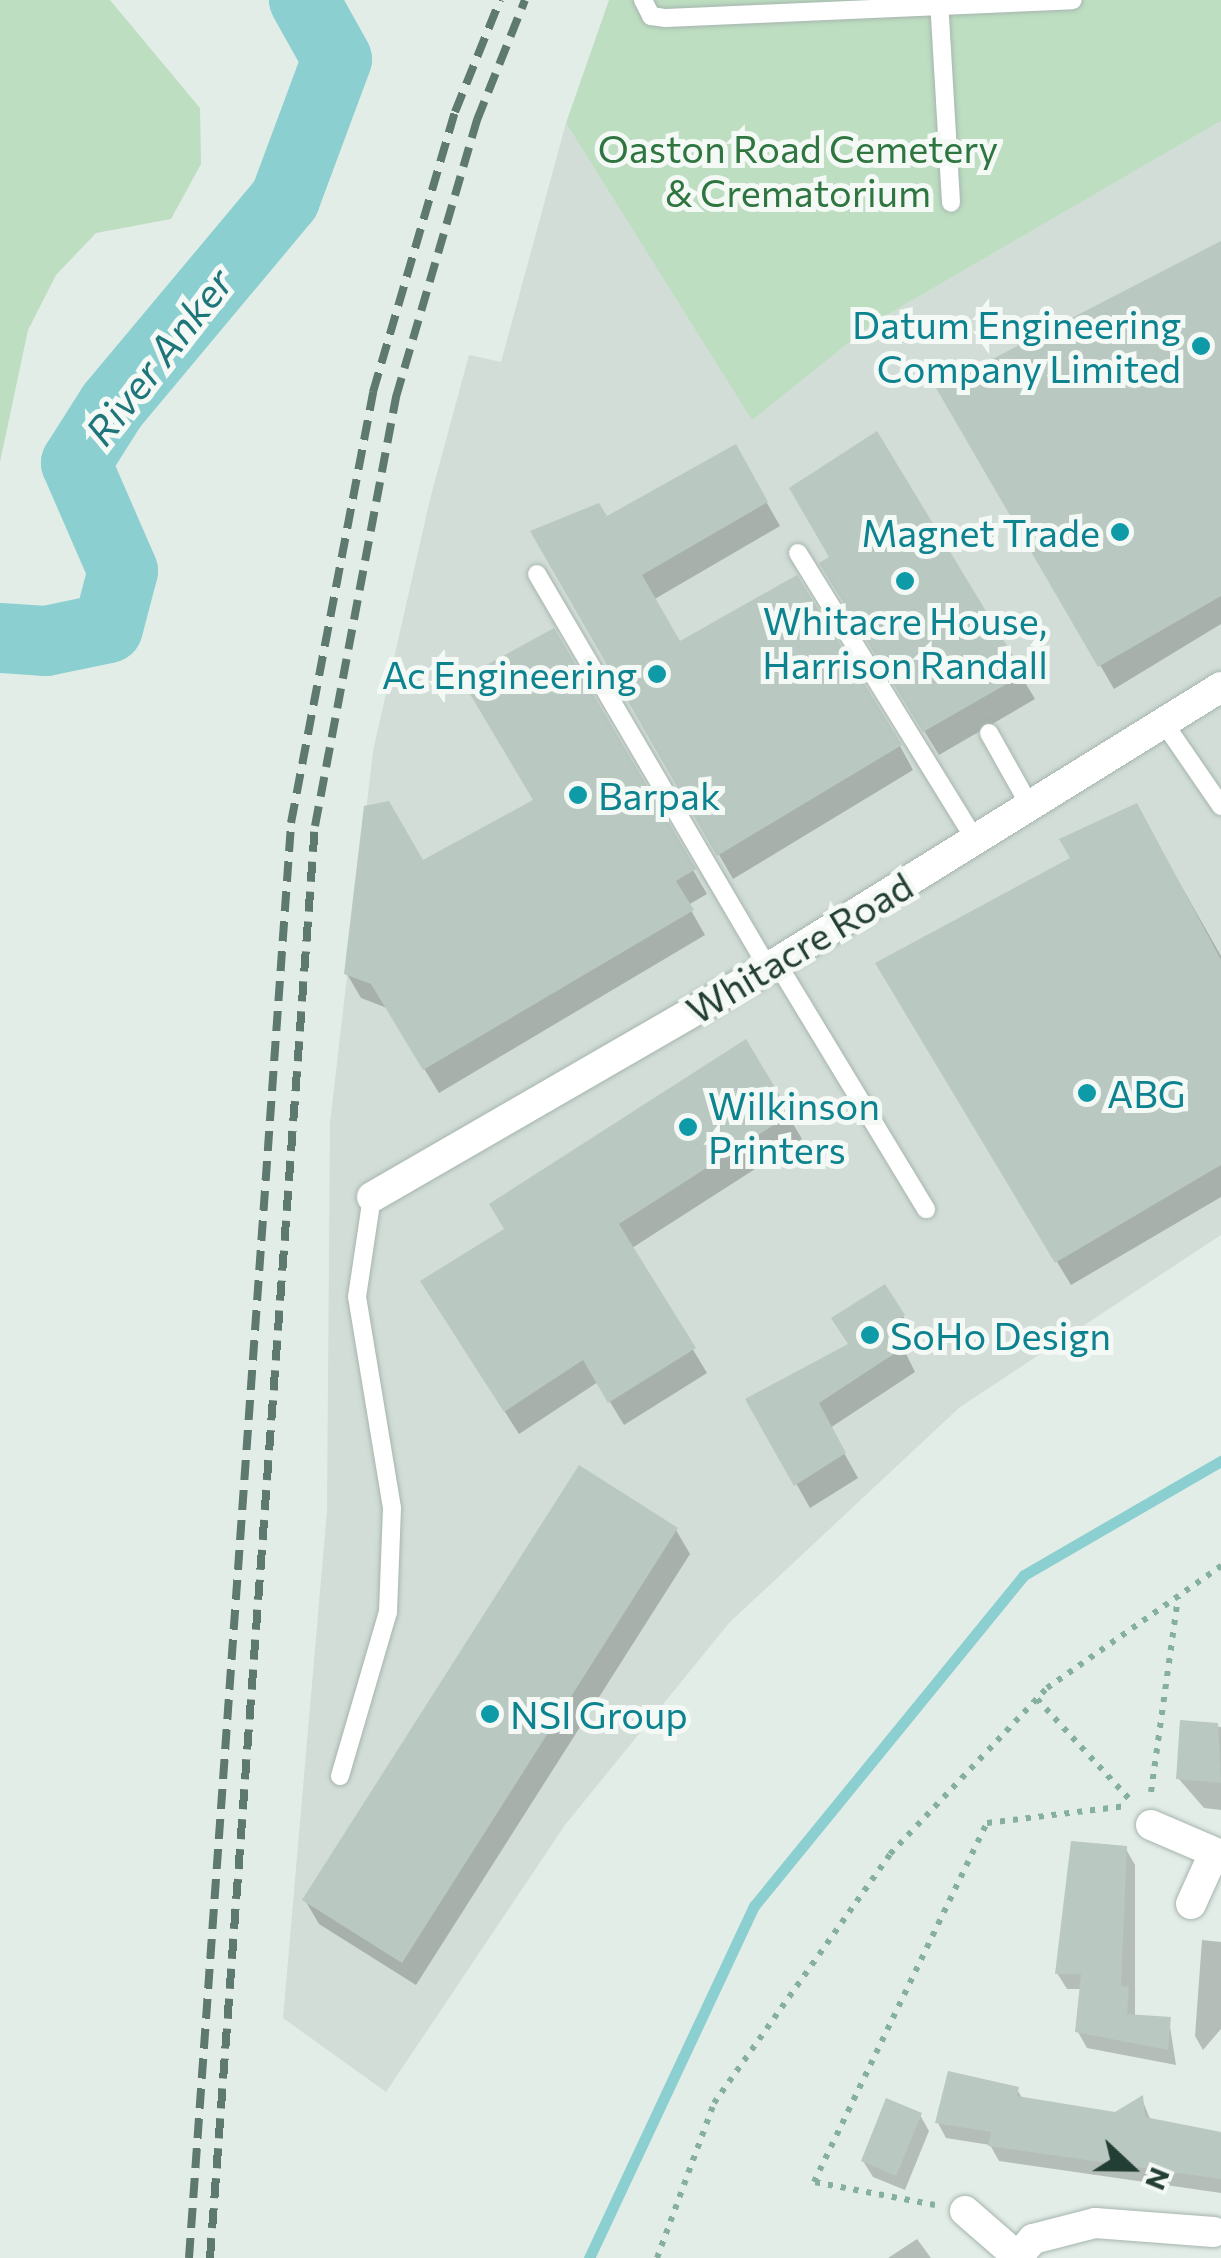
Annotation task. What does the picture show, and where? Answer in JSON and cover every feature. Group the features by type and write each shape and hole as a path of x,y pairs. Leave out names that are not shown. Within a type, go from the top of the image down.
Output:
{"street":[{"name":"Whitacre Road","path":"372,1197 772,966 1221,688"},
{"path":"1144,1816 1218,1854 1190,1904"},
{"path":"966,2211 1020,2256 1033,2239 1095,2223 1218,2232"}],"lane":[{"path":"644,0 651,16 666,18 939,2 1073,0"},
{"path":"939,2 952,203"},
{"path":"798,553 975,840"},
{"path":"537,574 772,966 926,1209"},
{"path":"1164,723 1221,806"},
{"path":"989,733 1030,806"},
{"path":"340,1776 388,1612 392,1508 356,1297 372,1197"}],"path":[{"path":"658,2258 714,2103 787,1989 890,1854 1037,1699 1221,1566"},
{"path":"1144,1816 1178,1594"},
{"path":"1037,1699 1144,1816"},
{"path":"966,2211 814,2182 987,1823 1144,1816"}],"shaded area":[{"path":"1221,121 1221,1235 960,1407 729,1623 565,1825 386,2092 283,2018 327,1511 330,1123 373,751 430,499 469,355 501,362 566,123 752,419 873,323"}],"green space":[{"path":"0,0 110,0 200,108 201,164 171,219 96,233 56,275 28,330 0,462"},
{"name":"Oaston Road Cemetery & Crematorium","path":"609,0 1221,0 1221,121 873,323 752,420 566,123"}],"building":[{"name":"Magnet Trade","path":"1221,241 1221,596 1098,667 936,388"},
{"name":"Whitacre House, Harrison Randall","path":"877,431 1024,674 923,732 819,563 829,557 789,488"},
{"path":"736,444 768,502 642,575 680,641 797,575 902,745 717,856 530,531 599,503 607,516"},
{"path":"554,628 696,869 676,881 694,910 423,1070 371,984 344,974 364,806 389,801 423,860 533,800 461,679"},
{"name":"ABG","path":"1137,803 1221,960 1221,1165 1055,1263 875,963 1070,858 1059,839"},
{"path":"746,1039 791,1114 619,1224 696,1348 608,1403 583,1360 504,1412 420,1281 504,1229 489,1204"},
{"path":"885,1284 905,1315 891,1323 903,1348 819,1403 846,1453 794,1486 745,1399 848,1344 831,1318"},
{"name":"NSI Group","path":"579,1465 678,1528 402,1963 302,1900"},
{"path":"1180,1720 1218,1723 1221,1783 1176,1779"},
{"path":"1071,1841 1127,1846 1121,1986 1129,1987 1127,2014 1171,2017 1168,2050 1075,2032 1081,1974 1055,1974"},
{"path":"948,2071 1019,2087 1017,2096 1115,2112 1143,2095 1145,2117 1221,2132 1221,2179 988,2146 991,2132 935,2123"},
{"path":"886,2098 922,2113 896,2176 861,2161"}],"waterway":[{"name":"River Anker","path":"0,638 46,641 108,628 123,571 76,463 112,406 285,199 337,59 304,0"},
{"path":"589,2258 754,1906 1024,1575 1221,1461"}],"railway":[{"path":"189,2258 291,823 373,392 455,112 500,0"},
{"path":"210,2258 315,826 396,397 477,120 525,0"}],"place":[{"name":"Datum Engineering Company Limited","path":"1201,346"},
{"name":"Magnet Trade","path":"1120,532"},
{"name":"Whitacre House, Harrison Randall","path":"905,581"},
{"name":"Ac Engineering","path":"657,674"},
{"name":"Barpak","path":"578,795"},
{"name":"ABG","path":"1087,1093"},
{"name":"Wilkinson Printers","path":"688,1127"},
{"name":"SoHo Design","path":"870,1335"},
{"name":"NSI Group","path":"490,1714"}]}
